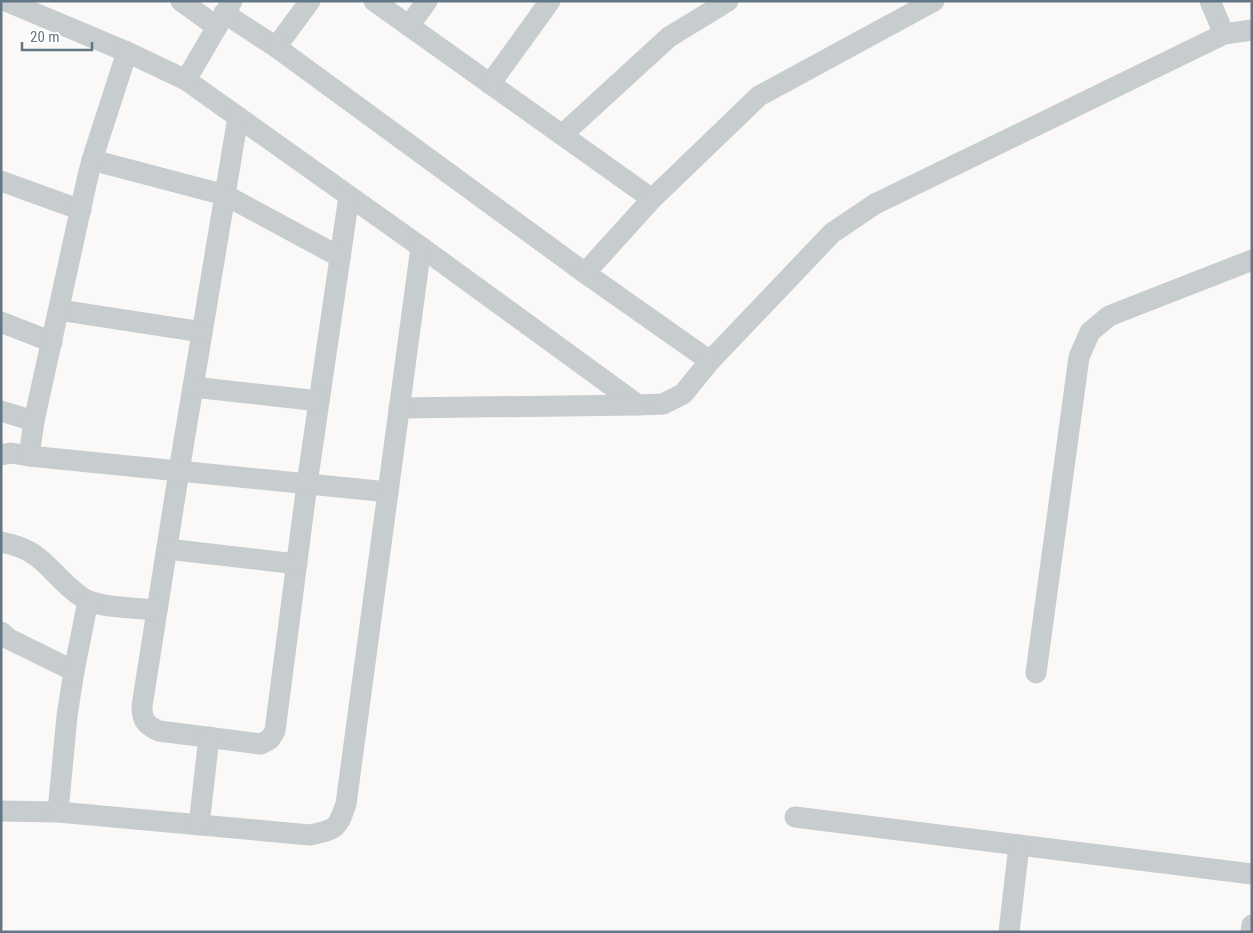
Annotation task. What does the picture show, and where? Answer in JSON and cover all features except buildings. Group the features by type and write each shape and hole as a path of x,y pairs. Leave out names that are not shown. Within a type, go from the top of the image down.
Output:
{"street":[{"path":"6,1 127,52 186,80 421,246 638,405"},
{"path":"181,1 224,14 276,46 585,273 710,361"},
{"path":"276,46 310,1"},
{"path":"374,1 652,199"},
{"path":"409,26 427,1"},
{"path":"490,84 550,1"},
{"path":"562,135 669,37 728,1"},
{"path":"585,273 652,199 759,96 934,1"},
{"path":"1210,1 1224,34"},
{"path":"186,80 224,14"},
{"path":"399,408 662,404 683,394 710,361 832,234 875,204 1224,34 1252,30"},
{"path":"29,456 34,421 92,160 127,52"},
{"path":"238,117 192,387 142,706 142,716 148,726 158,731 261,744 270,739 275,730 307,484 349,196"},
{"path":"92,160 225,195 340,257"},
{"path":"1,181 81,210"},
{"path":"1,811 58,812 310,835 330,831 340,822 346,804 421,246"},
{"path":"1036,674 1079,357 1090,332 1109,316 1252,260"},
{"path":"58,310 202,332"},
{"path":"1,322 52,342"},
{"path":"192,387 319,401"},
{"path":"1,411 34,421"},
{"path":"1,455 11,453 388,492"},
{"path":"1,542 23,548 37,557 88,601 102,605 157,610"},
{"path":"167,548 297,564"},
{"path":"58,812 67,716 88,601"},
{"path":"4,639 74,671"},
{"path":"199,825 209,737"},
{"path":"796,816 1252,874"},
{"path":"1009,932 1019,845"},
{"path":"1251,932 1252,925"}]}
